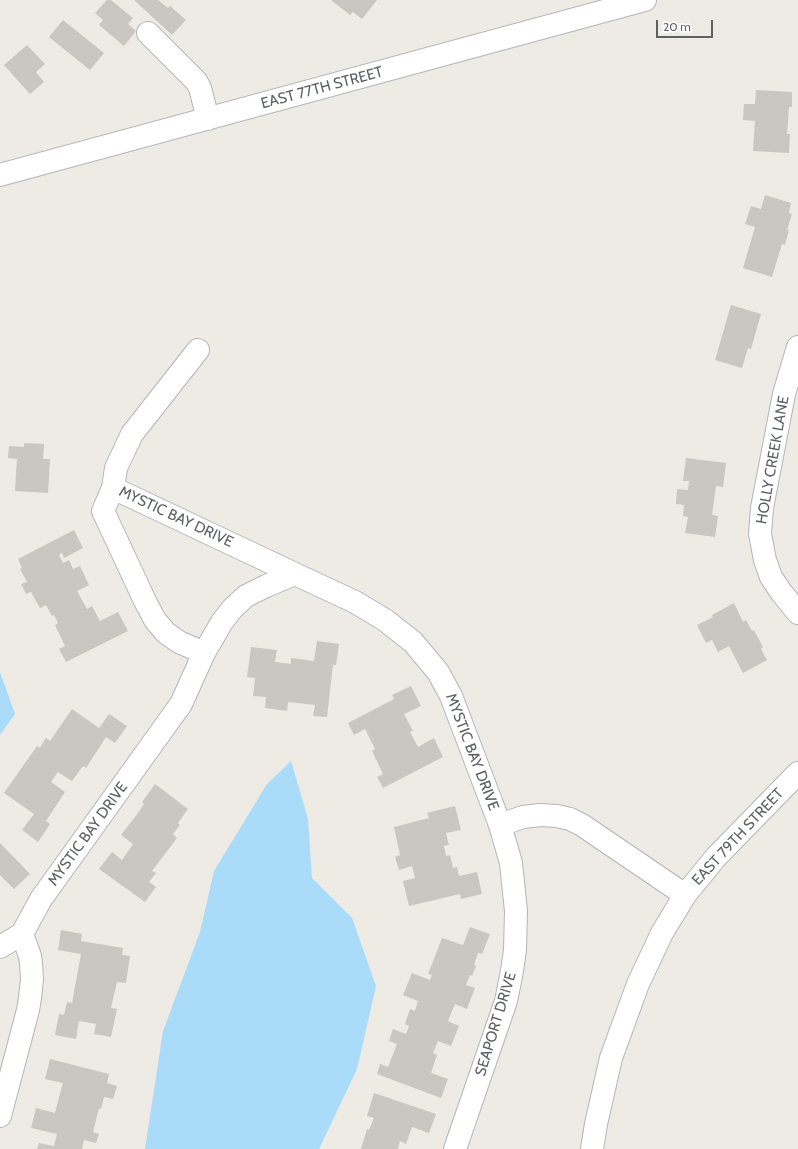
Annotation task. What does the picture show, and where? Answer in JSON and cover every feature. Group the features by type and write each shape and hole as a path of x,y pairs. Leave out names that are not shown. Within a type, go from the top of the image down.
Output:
{"street":[{"name":"EAST 77TH STREET","path":"0,175 208,119 595,6 645,0"},
{"path":"148,33 198,84 208,119"},
{"name":"HOLLY CREEK LANE","path":"798,347 784,394 762,508 760,530 767,568 781,592 798,613"},
{"path":"113,488 116,468 132,434 198,350"},
{"name":"MYSTIC BAY DRIVE","path":"204,653 179,642 166,633 151,614 102,511 113,488 355,602 385,620 413,642 438,672 451,696 500,825 523,817 540,815 557,816 570,820 582,825 685,895"},
{"name":"MYSTIC BAY DRIVE","path":"22,934 41,899 181,704 204,653 226,615 246,596 295,574"},
{"name":"EAST 79TH STREET","path":"592,1149 596,1124 610,1065 638,984 657,943 685,895 716,857 798,773"},
{"name":"SEAPORT DRIVE","path":"455,1149 506,1001 514,959 516,911 514,880 511,863 500,825"},
{"path":"0,947 22,934 30,956 32,979 28,1010 0,1116"}],"water":[{"path":"0,672 15,714 0,735"},
{"path":"291,761 308,819 312,878 352,918 376,986 357,1069 319,1149 145,1149 163,1031 200,932 214,871 267,784"}],"building":[{"path":"107,0 111,0 133,18 128,24 136,31 124,46 99,25 103,20 95,13"},
{"path":"134,0 158,0 168,8 170,6 186,20 172,35"},
{"path":"331,0 377,0 362,19 353,12 350,15"},
{"path":"63,20 104,53 90,70 49,37"},
{"path":"27,45 45,64 36,72 44,82 30,94 4,65"},
{"path":"756,90 792,92 792,107 789,107 787,134 790,134 789,153 753,151 755,121 743,120 744,104 755,104"},
{"path":"765,195 791,203 789,213 792,214 787,230 789,230 785,245 782,244 772,277 743,268 755,227 745,224 751,206 761,209"},
{"path":"731,305 761,314 751,349 748,348 742,368 715,360"},
{"path":"24,443 44,444 43,459 50,459 48,493 15,491 17,459 8,458 9,446 24,447"},
{"path":"686,458 726,463 723,487 716,486 712,515 718,516 715,537 685,533 688,517 683,516 684,505 676,504 677,489 688,490 689,481 683,481"},
{"path":"74,530 83,548 64,558 62,553 59,555 63,563 69,560 73,569 80,566 89,585 77,591 87,609 92,606 100,621 118,612 128,631 66,662 59,649 65,646 55,625 58,623 46,605 40,608 31,592 26,594 21,584 27,582 20,569 22,568 18,559"},
{"path":"734,603 743,622 746,620 752,631 754,630 763,647 761,649 767,660 743,673 729,646 718,652 712,640 706,643 697,625 713,617 712,615"},
{"path":"317,641 339,644 336,665 333,665 327,717 313,716 315,705 288,702 287,711 265,708 266,697 253,696 255,678 247,677 251,647 277,650 275,662 291,664 291,658 314,661"},
{"path":"411,686 421,706 404,714 413,731 410,732 418,747 434,738 443,757 383,788 377,777 383,774 372,751 375,749 365,729 354,735 348,723 394,699 392,695"},
{"path":"72,709 99,728 109,714 127,726 115,743 106,737 86,768 83,766 72,781 58,772 51,782 65,792 46,821 50,824 38,842 22,830 34,814 4,793 37,746 40,748 46,738 50,741"},
{"path":"155,784 188,809 178,823 180,825 173,834 177,838 152,871 156,873 149,882 156,887 145,902 99,869 112,852 122,860 133,844 121,835 144,804 142,802"},
{"path":"455,806 461,830 446,833 449,845 444,846 446,856 450,855 453,868 457,867 459,876 477,872 482,894 461,899 460,894 409,906 403,881 415,878 412,866 399,870 395,857 400,855 394,827 429,818 427,813"},
{"path":"0,843 30,874 14,889 0,875"},
{"path":"470,927 490,934 482,954 478,953 474,965 476,966 466,985 475,988 467,1009 455,1004 448,1021 459,1026 451,1046 438,1041 433,1053 437,1055 431,1073 448,1079 441,1098 377,1074 380,1064 388,1067 397,1044 389,1041 393,1029 406,1034 409,1026 405,1024 410,1009 415,1011 418,1001 403,995 412,973 430,980 432,975 428,974 442,938 463,945"},
{"path":"61,930 82,934 81,941 123,948 122,955 130,956 126,983 117,982 111,1008 117,1009 111,1037 94,1034 96,1024 79,1021 76,1039 55,1035 59,1014 64,1015 67,1002 72,1003 81,954 58,950"},
{"path":"50,1059 109,1074 107,1083 117,1086 113,1099 104,1097 101,1109 99,1108 93,1132 99,1134 96,1143 84,1140 82,1149 37,1149 39,1143 54,1146 57,1134 31,1128 36,1108 55,1113 63,1083 45,1079"},
{"path":"374,1093 436,1114 429,1133 412,1127 406,1144 400,1141 398,1149 361,1149 367,1129 369,1130 374,1118 367,1116"}]}
